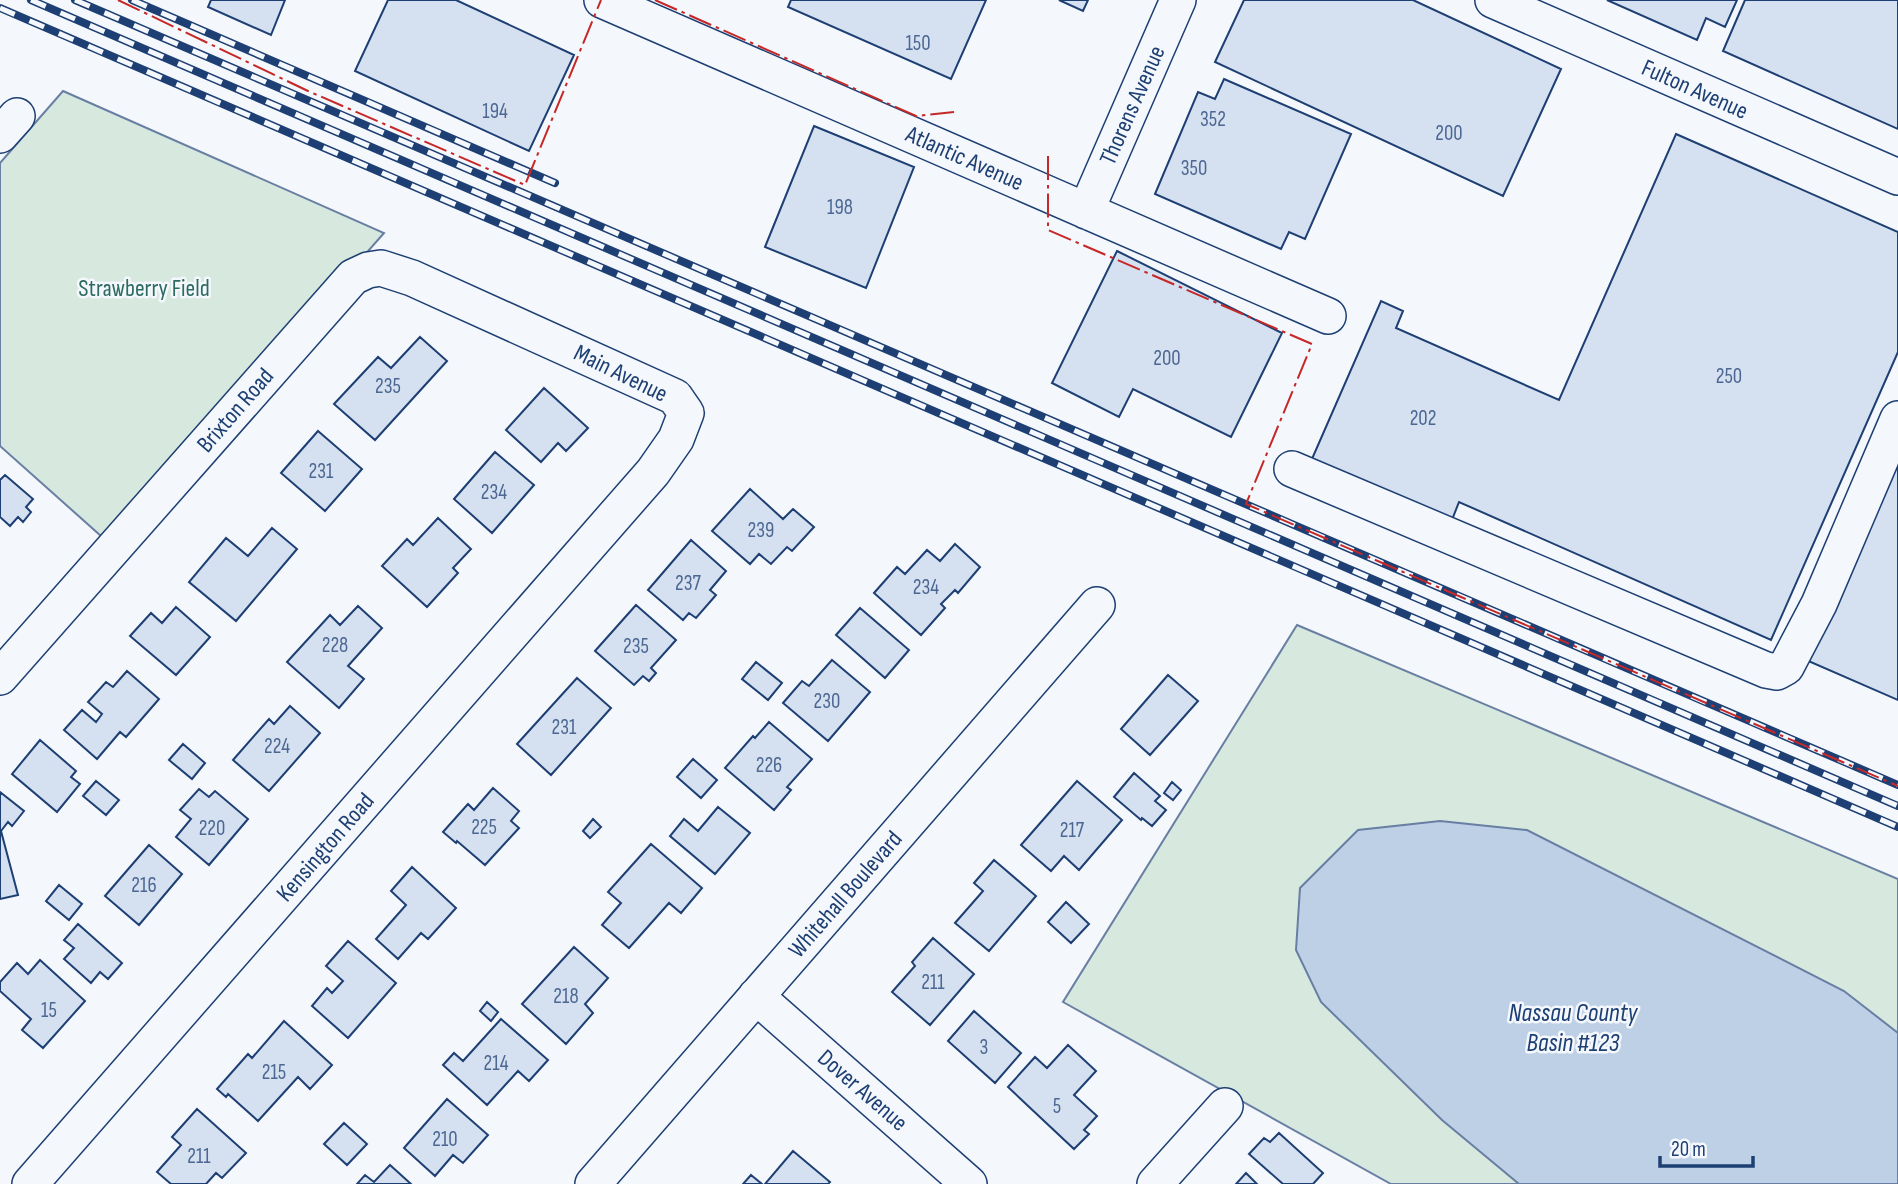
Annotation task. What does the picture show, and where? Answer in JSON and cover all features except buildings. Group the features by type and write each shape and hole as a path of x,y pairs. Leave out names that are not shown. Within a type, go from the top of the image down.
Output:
{"street":[{"name":"Thorens Avenue","path":"1086,211 1178,0"},
{"name":"Fulton Avenue","path":"1493,0 1898,177"},
{"name":"Atlantic Avenue","path":"623,4 1328,316"},
{"name":"Brixton Road","path":"0,677 352,277 368,270 382,268 412,278 518,324"},
{"name":"Main Avenue","path":"518,324 675,397 686,414 676,439 653,472 620,510"},
{"path":"1292,469 1766,670 1777,672 1786,667 1819,604 1898,419"},
{"name":"Kensington Road","path":"30,1184 620,510"},
{"name":"Whitehall Boulevard","path":"593,1184 1097,605"},
{"name":"Dover Avenue","path":"756,996 969,1184"},
{"path":"1155,1184 1225,1106"}],"green space":[{"name":"Strawberry Field","path":"63,91 384,233 110,544 0,446 0,163"},
{"name":"Nassau County Basin #123","path":"1297,625 1898,879 1898,1184 1391,1184 1063,1002"}],"water":[{"name":"Nassau County Basin #123","path":"1440,821 1527,830 1844,991 1898,1033 1898,1184 1519,1184 1442,1120 1321,1002 1296,950 1300,888 1358,830"}],"railway":[{"path":"31,0 1898,806"},
{"path":"75,0 1898,785"},
{"path":"132,0 555,183"},
{"path":"0,8 1898,827"}],"power":[{"path":"118,0 308,91 525,185 601,0"},
{"path":"655,0 916,116 954,112"},
{"path":"1048,156 1048,230 1312,344 1246,504 1898,786"}]}
